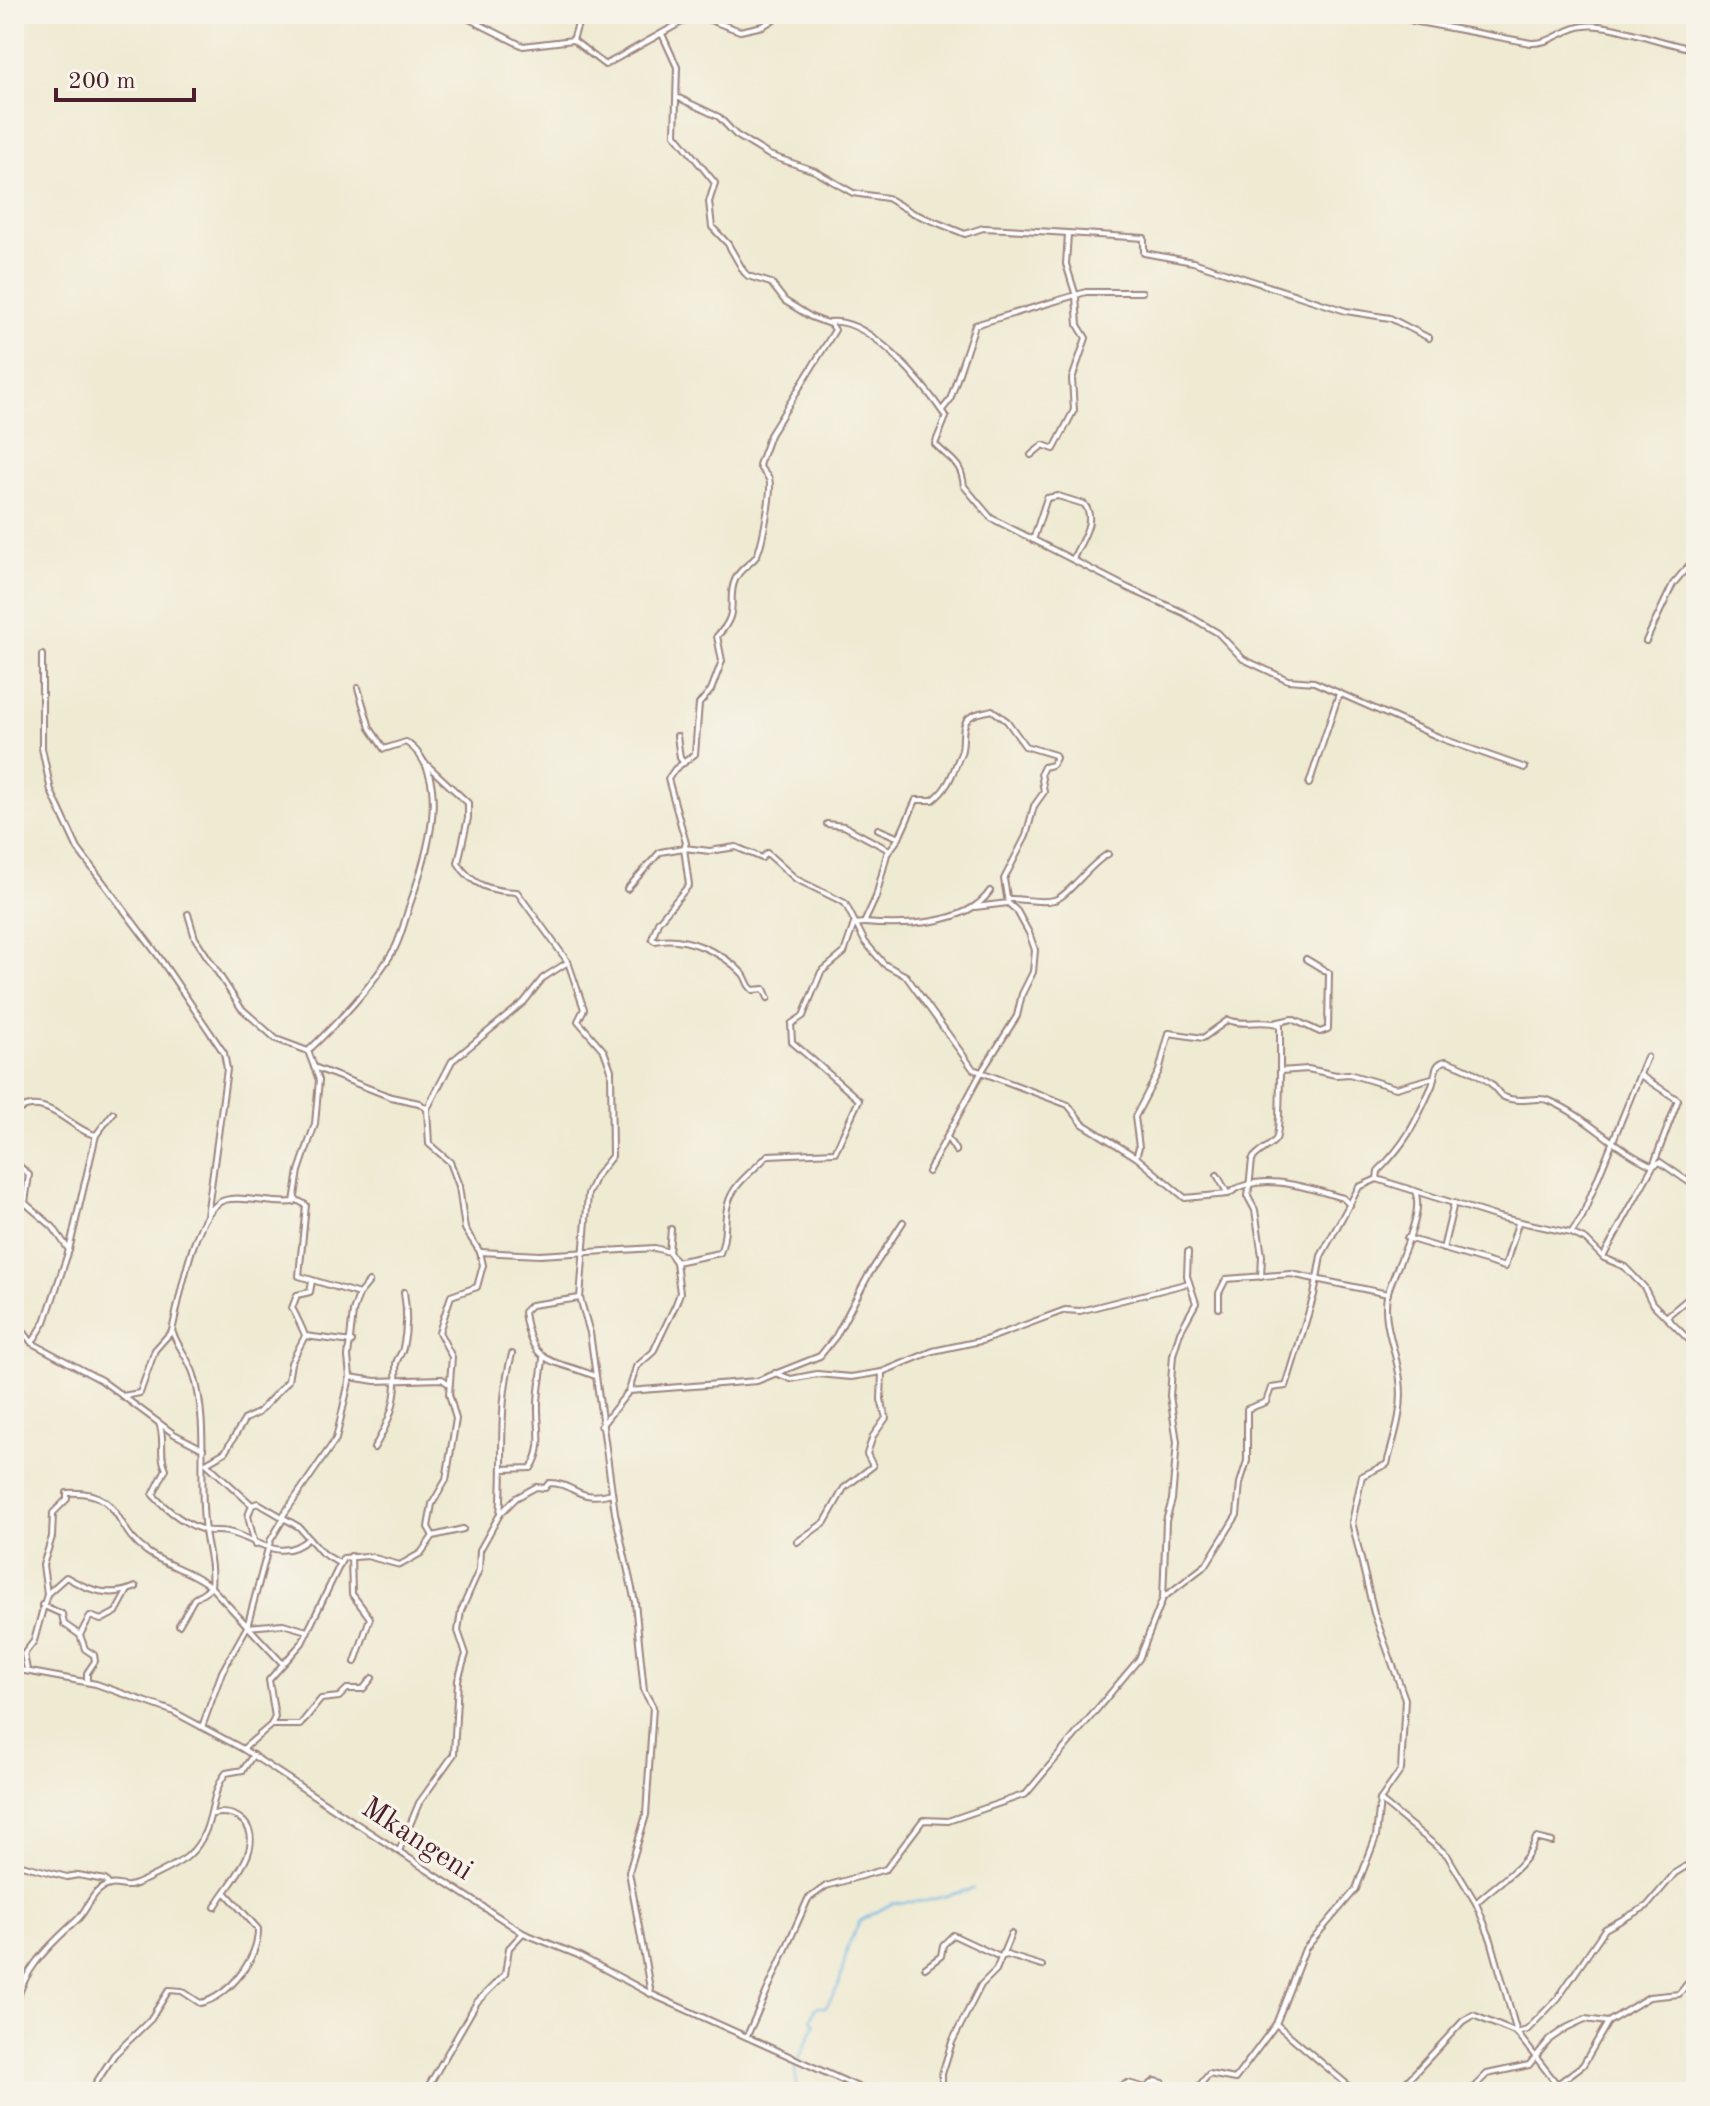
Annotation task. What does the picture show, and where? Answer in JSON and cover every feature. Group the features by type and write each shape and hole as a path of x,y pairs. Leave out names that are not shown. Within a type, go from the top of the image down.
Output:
{"street":[{"path":"459,14 523,46 573,40 605,65 680,23 699,16 740,31 763,26 782,14"},
{"path":"573,40 581,14"},
{"path":"1394,14 1413,21 1531,43 1543,44 1573,29 1590,26 1619,29 1672,47 1696,49"},
{"path":"662,34 677,67 679,98 675,134 715,183 709,202 716,234 728,244 748,276 771,283 785,301 832,325 835,336 770,435 759,465 769,479 771,491 757,557 743,566 734,581 733,610 726,628 717,636 722,661 711,690 699,704 695,754 668,779 686,843 689,885 658,922 652,939 668,938 719,952 744,974 748,986 753,990 764,989 768,998"},
{"path":"679,98 719,117 736,135 769,155 815,171 853,193 887,198 956,231 971,234 983,228 1144,238 1144,253 1193,262 1346,311 1390,318 1429,338"},
{"path":"1031,455 1043,445 1050,449 1058,446 1074,410 1072,379 1086,338 1078,325 1076,296 1066,264 1068,234"},
{"path":"942,410 950,400 975,325 1086,292 1142,292"},
{"path":"826,322 843,321 868,334 915,375 946,417 935,444 960,466 965,475 964,486 991,518 1184,613 1218,633 1243,659 1288,680 1314,682 1443,739 1525,768"},
{"path":"1033,540 1047,498 1058,496 1084,504 1091,514 1090,523 1072,560"},
{"path":"1646,641 1678,576 1691,563 1696,567"},
{"path":"42,655 42,748 51,791 78,849 157,954 224,1053 227,1069 222,1115 211,1168 212,1196 206,1222"},
{"path":"308,1051 349,1011 395,946 431,834 431,788 419,751 406,742 384,749 370,728 358,688"},
{"path":"1309,784 1339,694"},
{"path":"864,923 876,897 889,850 899,838 916,800 933,800 952,779 955,762 963,752 964,725 969,717 992,710 1007,721 1025,746 1056,758 1052,765 1044,767 1044,792 1034,806 1026,836 1004,879 1008,901 1029,933 1036,961 1022,994 1017,1016 982,1071 928,1172"},
{"path":"677,736 680,758 684,763"},
{"path":"425,763 468,803 468,818 458,863 464,872 486,888 519,893 568,962 584,1009 578,1021 604,1051 612,1086 609,1122 612,1156 596,1176 588,1194 580,1298 590,1333 612,1493 635,1602 644,1691 653,1707 646,1815 629,1872 651,1994"},
{"path":"827,824 844,826 889,850"},
{"path":"878,829 899,838"},
{"path":"627,889 660,852 684,848 710,851 722,846 736,847 758,858 770,854 796,879 845,903 854,924 880,960 914,986 973,1069 1056,1104 1068,1105 1083,1124 1136,1157 1185,1198 1228,1194 1249,1182 1303,1187 1343,1198 1350,1205"},
{"path":"854,924 902,926 940,920 975,907 1008,901 1054,901 1071,890 1076,879 1108,854"},
{"path":"975,907 990,891"},
{"path":"188,914 195,938 241,1008 276,1039 308,1051 319,1080 315,1124 299,1171 295,1199"},
{"path":"676,1262 720,1253 728,1234 728,1203 745,1177 768,1155 835,1152 850,1124 859,1100 792,1042 789,1033 791,1024 803,1016 821,972 844,953 854,924"},
{"path":"1274,1023 1292,1019 1320,1032 1328,1029 1329,973 1306,959"},
{"path":"243,1749 271,1725 275,1717 269,1680 307,1631 339,1563 351,1556 400,1565 431,1543 433,1536 428,1527 432,1504 449,1471 456,1419 450,1386 452,1357 439,1332 451,1296 477,1287 483,1265 480,1252 465,1229 466,1217 460,1206 459,1186 450,1162 429,1144 427,1109 452,1061 524,1002 543,978 568,962"},
{"path":"1136,1157 1135,1117 1159,1071 1169,1033 1203,1038 1228,1020 1280,1025 1277,1135 1252,1160 1249,1182 1248,1197 1255,1210 1262,1256 1261,1277"},
{"path":"1571,1233 1582,1217 1647,1057"},
{"path":"1377,1179 1378,1171 1417,1123 1421,1105 1440,1062 1455,1064 1479,1074 1502,1096 1520,1101 1547,1099 1580,1121 1592,1124 1612,1144 1653,1166"},
{"path":"314,1067 391,1097 419,1103 427,1109"},
{"path":"1280,1071 1308,1069 1336,1075 1349,1074 1396,1088 1433,1078"},
{"path":"1603,1257 1653,1166 1678,1100 1640,1075"},
{"path":"14,1113 28,1106 48,1110 96,1135"},
{"path":"32,1343 45,1322 69,1250 96,1135 113,1113"},
{"path":"947,1137 956,1151"},
{"path":"14,1161 29,1175 25,1203 53,1227 69,1250"},
{"path":"1653,1166 1660,1162 1696,1187"},
{"path":"1217,1175 1228,1194"},
{"path":"1163,1598 1206,1565 1237,1515 1240,1483 1247,1461 1247,1409 1266,1402 1271,1388 1286,1386 1321,1256 1359,1187 1377,1179 1518,1223 1571,1233 1586,1240 1603,1257 1625,1267 1666,1317 1696,1347"},
{"path":"1194,2092 1209,2074 1235,2079 1276,2024 1305,1949 1356,1889 1376,1837 1380,1800 1401,1770 1405,1699 1374,1613 1352,1514 1362,1488 1362,1476 1387,1464 1401,1415 1398,1362 1385,1316 1388,1294 1418,1212 1415,1191"},
{"path":"119,1396 133,1397 140,1393 155,1350 172,1331 191,1249 206,1222 226,1199 275,1204 295,1199 306,1205 299,1276 359,1294"},
{"path":"1443,1249 1454,1203"},
{"path":"629,1391 757,1381 820,1356 836,1336 903,1222"},
{"path":"1407,1238 1505,1267 1518,1223"},
{"path":"669,1252 671,1229"},
{"path":"480,1252 506,1256 655,1248 669,1252 676,1262 680,1293 676,1304 653,1352 636,1367 629,1391 601,1426"},
{"path":"747,2036 808,1899 826,1886 886,1869 923,1820 948,1821 1026,1794 1139,1659 1163,1598 1166,1521 1172,1500 1177,1442 1170,1396 1173,1355 1180,1332 1196,1303 1189,1283 1188,1252"},
{"path":"1219,1308 1219,1293 1226,1279 1291,1274 1388,1294"},
{"path":"305,1336 292,1308 297,1295 310,1292 312,1281"},
{"path":"202,1727 222,1672 247,1627 269,1548 283,1517 315,1465 333,1446 350,1377 348,1357 353,1312 359,1294 369,1282"},
{"path":"775,1373 791,1379 817,1374 851,1377 882,1372 933,1351 985,1340 1065,1310 1080,1311 1189,1283"},
{"path":"374,1448 389,1425 398,1379 396,1365 403,1349 407,1313 404,1292"},
{"path":"1666,1317 1696,1292"},
{"path":"580,1298 531,1305 524,1312 527,1334 543,1358 595,1376"},
{"path":"14,1319 32,1343 101,1380 119,1396 203,1449"},
{"path":"172,1331 194,1375 206,1463 205,1531 212,1559 211,1587"},
{"path":"305,1336 352,1342"},
{"path":"206,1463 225,1452 245,1419 258,1413 288,1381 291,1363 305,1336"},
{"path":"500,1514 503,1469 500,1436 505,1373 512,1354"},
{"path":"503,1469 531,1468 536,1461 541,1442 537,1412 543,1358"},
{"path":"797,1542 825,1522 844,1488 873,1466 867,1454 873,1436 886,1418 881,1400 882,1372"},
{"path":"350,1377 375,1381 442,1379 450,1386"},
{"path":"159,1423 164,1435 160,1458 166,1469 153,1495 183,1520 205,1531 229,1532 255,1545 269,1548 295,1548 309,1538"},
{"path":"206,1463 252,1505"},
{"path":"399,1851 419,1803 454,1754 458,1680 466,1654 458,1631 461,1611 479,1570 480,1550 500,1514 516,1498 536,1487 545,1488 549,1483 558,1483 579,1495 593,1498 612,1493"},
{"path":"47,1594 43,1565 52,1537 53,1513 67,1499 67,1493 88,1493 116,1508 143,1550 175,1569 201,1577 282,1663"},
{"path":"252,1505 258,1503 283,1517 322,1553 339,1563"},
{"path":"252,1505 248,1516 255,1545"},
{"path":"433,1536 463,1529"},
{"path":"351,1556 352,1594 370,1618 355,1662"},
{"path":"27,1670 24,1654 34,1641 42,1605 47,1594 66,1577 92,1591 112,1595 136,1587"},
{"path":"179,1625 194,1599 211,1587"},
{"path":"80,1635 90,1616 101,1620 116,1612 128,1590"},
{"path":"42,1605 62,1614 64,1624 80,1635 95,1661 87,1673 87,1682"},
{"path":"247,1627 283,1624 307,1631"},
{"name":"Mkangeni","path":"14,1669 87,1682 147,1701 202,1727 253,1755 523,1933 578,1955 651,1994 869,2092"},
{"path":"271,1725 300,1725 321,1699 339,1697 347,1689 363,1689 372,1678"},
{"path":"14,2019 15,1998 30,1969 54,1939 79,1919 89,1899 109,1885 132,1885 186,1859 203,1841 213,1814 219,1781 226,1773 243,1770 253,1755"},
{"path":"1380,1800 1447,1855 1476,1903 1491,1940 1517,2033 1556,2083"},
{"path":"213,1814 228,1813 245,1819 249,1825 250,1850 215,1907"},
{"path":"1476,1903 1496,1883 1519,1868 1536,1838 1552,1842"},
{"path":"1397,2092 1463,2021 1473,2015 1517,2033 1527,2030 1558,1998 1605,1929 1647,1906 1675,1873 1696,1860"},
{"path":"14,1863 67,1877 105,1880 109,1885"},
{"path":"90,2092 114,2055 150,2020 169,1990 182,1991 200,2003 209,2002 235,1980 257,1949 258,1929 226,1893"},
{"path":"425,2092 477,2002 505,1974 509,1948 523,1933"},
{"path":"942,2092 942,2074 952,2042 981,1985 996,1970 1011,1934"},
{"path":"925,1968 941,1956 943,1945 953,1935 1000,1957 1007,1955 1042,1966"},
{"path":"1547,2092 1588,2059 1608,2022 1649,1997 1679,1994 1696,1973"},
{"path":"1442,2092 1473,2088 1487,2074 1529,2065 1550,2039 1585,2019 1608,2022"},
{"path":"1276,2024 1356,2092"},
{"path":"1108,2092 1128,2083 1146,2088 1155,2081 1163,2083 1168,2092"}],"waterway":[{"path":"797,2092 795,2067 815,2024 811,2019 816,2007 826,2007 839,1985 848,1946 860,1921 893,1903 926,1901 973,1889"}]}
